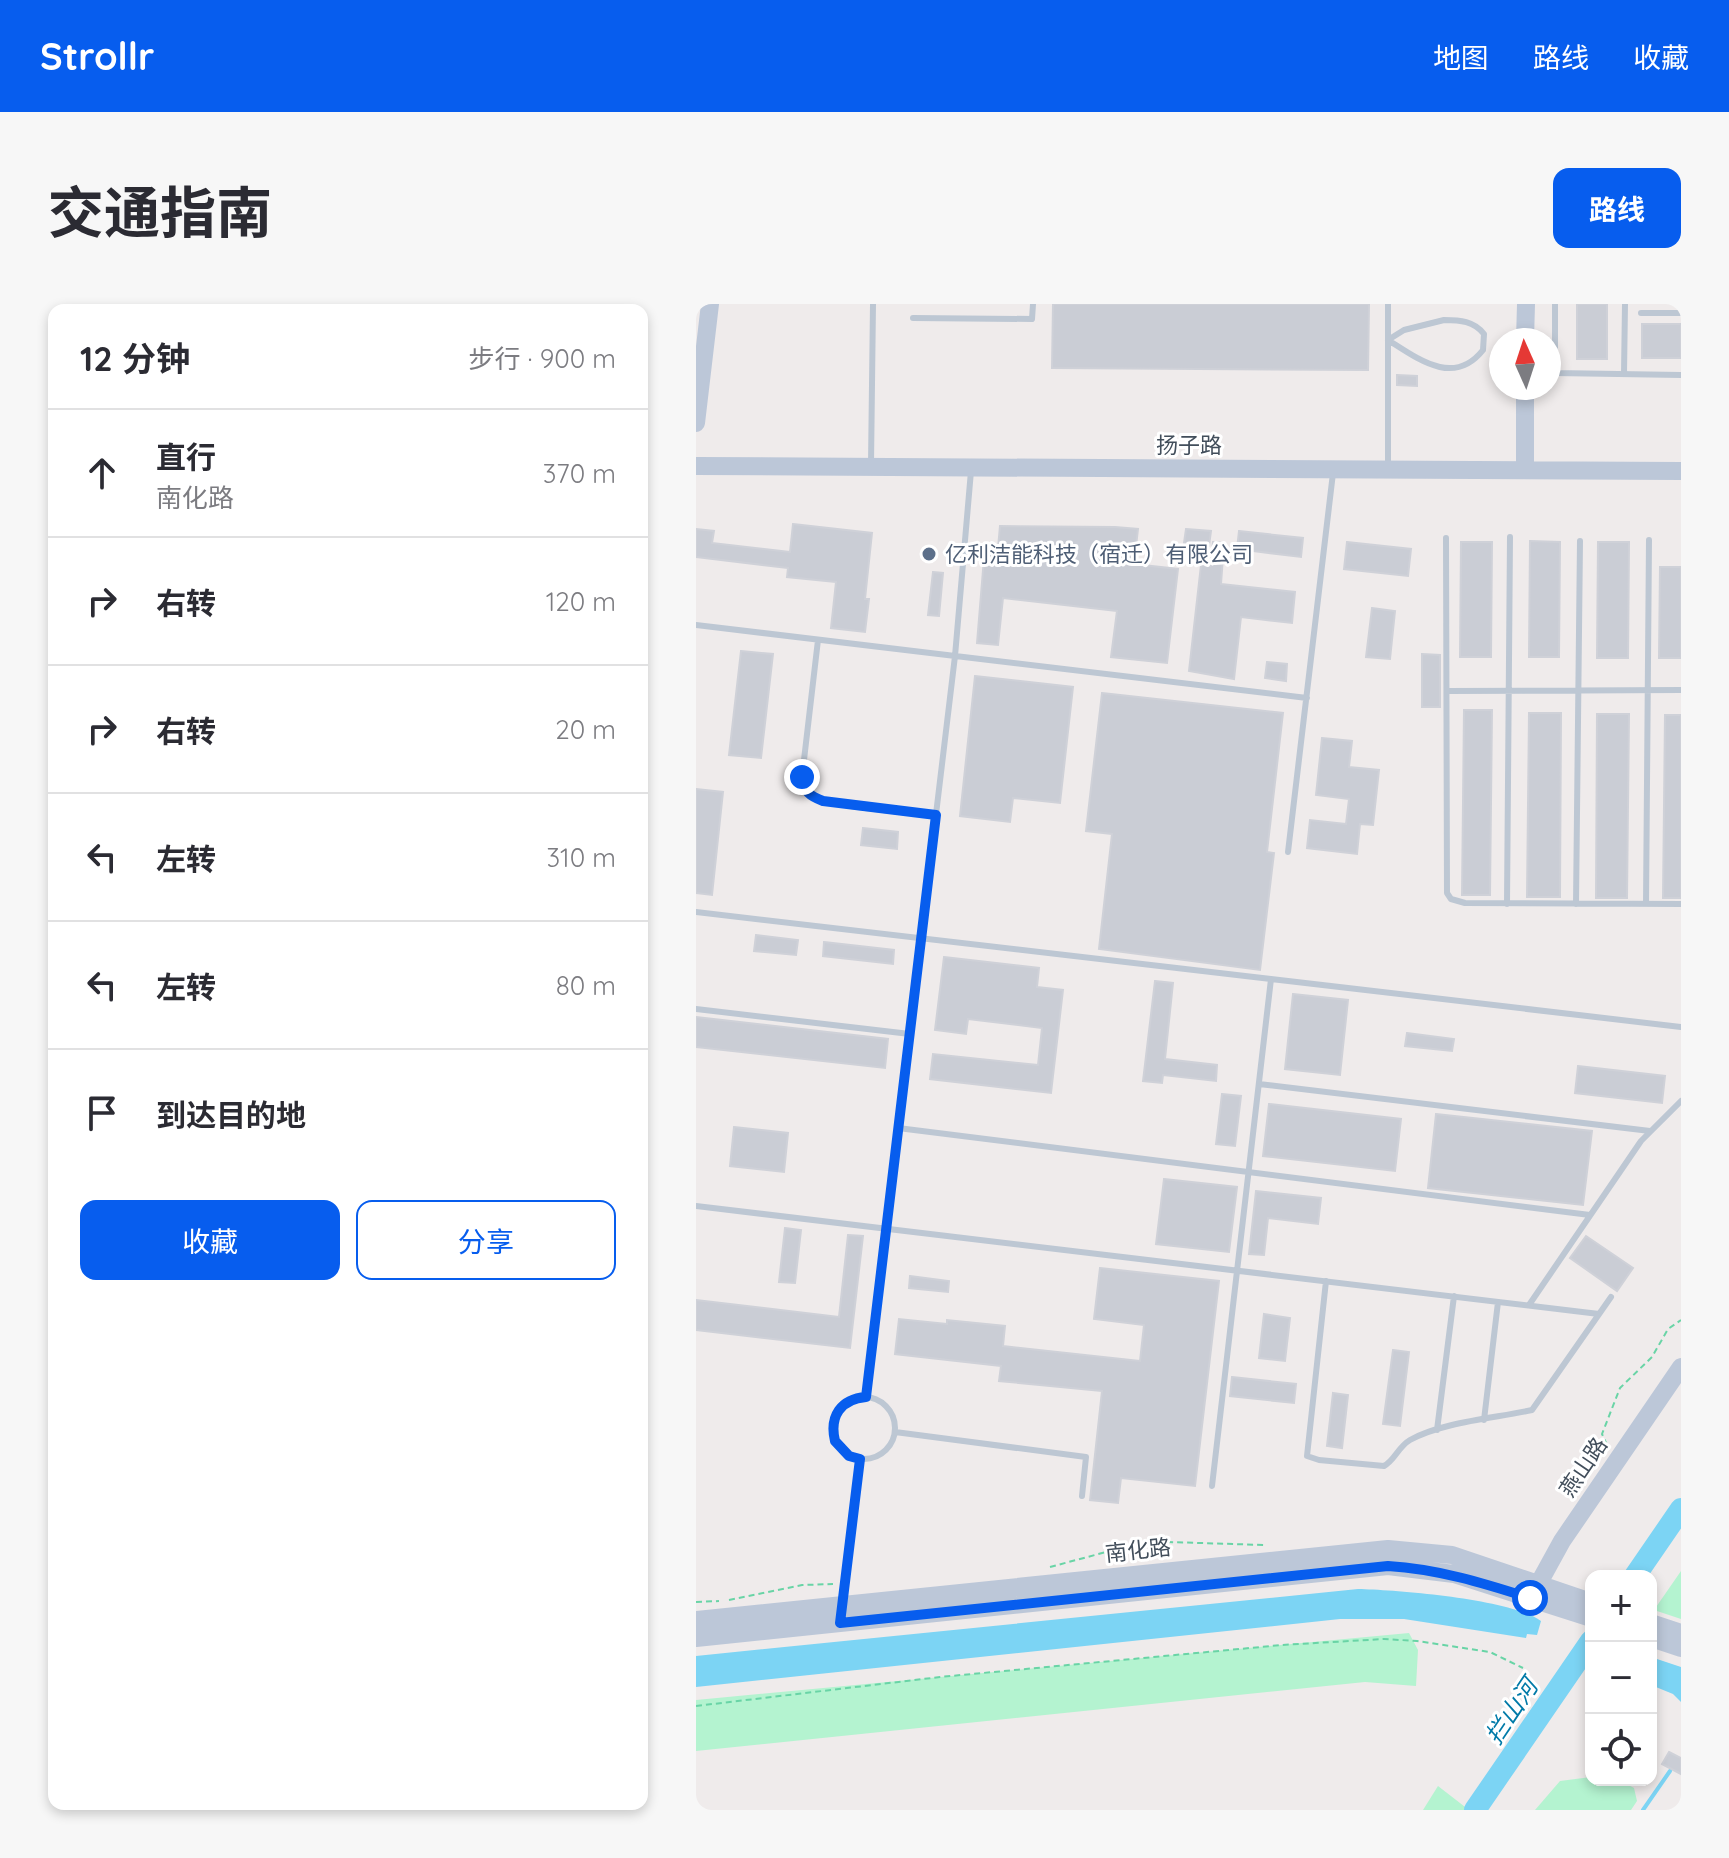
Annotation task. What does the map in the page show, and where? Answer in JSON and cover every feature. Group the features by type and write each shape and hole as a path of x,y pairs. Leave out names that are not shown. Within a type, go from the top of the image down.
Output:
{"street":[{"path":"696,423 710,304"},
{"path":"1525,328 1526,304"},
{"path":"1525,400 1525,470"},
{"name":"扬子路","path":"696,466 1681,471"},
{"name":"燕山路","path":"1534,1591 1582,1512 1681,1367"},
{"name":"南化路","path":"696,1620 840,1614 1388,1566 1425,1568 1581,1604"},
{"name":"南化路","path":"696,1638 840,1614"},
{"path":"1657,1625 1681,1633"},
{"path":"1657,1640 1681,1648"}],"lane":[{"path":"871,467 873,304"},
{"path":"913,318 1032,319 1033,304"},
{"path":"1388,304 1388,469"},
{"path":"1555,304 1555,373 1681,375"},
{"path":"1624,374 1625,304"},
{"path":"1641,313 1681,313"},
{"path":"1457,320 1478,326 1485,341 1483,350 1469,365 1442,369 1420,361 1388,340 1404,330 1430,322 1457,320"},
{"path":"866,1397 955,656 971,468"},
{"path":"1288,852 1333,469"},
{"path":"1507,904 1510,537"},
{"path":"1446,538 1447,893 1458,903 1681,904"},
{"path":"1646,904 1649,540"},
{"path":"1576,904 1580,541"},
{"path":"696,625 1307,698"},
{"path":"818,640 803,787 811,796 834,803 936,815"},
{"path":"1447,691 1681,690"},
{"path":"696,912 1681,1027"},
{"path":"1212,1486 1271,979"},
{"path":"696,1009 910,1034"},
{"path":"1259,1084 1650,1131"},
{"path":"1529,1305 1641,1141 1681,1101"},
{"path":"898,1128 1590,1215"},
{"path":"696,1206 1599,1314"},
{"path":"1326,1281 1307,1456 1319,1460 1384,1466 1389,1464 1402,1445 1437,1430 1532,1410 1611,1297"},
{"path":"1437,1430 1454,1296"},
{"path":"1484,1420 1498,1302"},
{"path":"866,1397 884,1405 891,1413 895,1432 892,1441 879,1456 860,1459 841,1450 832,1430 834,1420 846,1403 866,1397"},
{"path":"895,1432 1086,1457 1082,1496"},
{"path":"840,1614 860,1459"}],"path":[{"path":"1619,1458 1603,1441 1602,1434 1620,1388 1652,1357 1668,1329 1681,1320"},
{"path":"1582,1512 1572,1483 1573,1473 1603,1441"},
{"path":"1040,1569 1121,1548 1168,1542 1275,1545"},
{"path":"696,1602 726,1601 802,1585 844,1585"},
{"path":"696,1706 940,1677 1282,1645 1384,1639 1490,1652 1523,1668"}],"green space":[{"path":"1681,1571 1681,1619 1657,1611 1657,1606"},
{"path":"1409,1633 1418,1650 1416,1686 1365,1682 696,1751 696,1700"},
{"path":"1585,1778 1585,1786 1630,1786 1634,1788 1637,1801 1631,1810 1535,1810 1560,1781"},
{"path":"1438,1786 1469,1810 1423,1810"}],"water":[{"path":"1358,1589 1480,1601 1526,1613 1541,1621 1537,1635 1527,1634 1526,1638 1404,1619 1340,1619 696,1687 696,1656"},
{"path":"1657,1659 1681,1667 1681,1702 1673,1694 1657,1687"}],"building":[{"path":"1053,304 1369,304 1368,370 1052,368"},
{"path":"1577,304 1607,304 1607,359 1577,359"},
{"path":"1642,324 1681,324 1681,358 1642,358"},
{"path":"1397,375 1417,376 1417,386 1397,385"},
{"path":"793,524 872,533 865,632 831,628 836,582 787,577 788,568 696,557 696,529 714,531 712,543 790,552"},
{"path":"1000,526 1138,529 1134,564 1178,569 1167,663 1111,657 1117,611 1003,598 998,645 977,643 985,546 998,548"},
{"path":"1186,529 1211,531 1209,546 1184,543"},
{"path":"1239,531 1303,538 1301,557 1237,549"},
{"path":"1530,541 1560,542 1559,657 1529,657"},
{"path":"1213,542 1224,543 1221,584 1295,592 1292,623 1241,617 1234,679 1189,671 1201,565 1210,566"},
{"path":"1347,542 1411,549 1408,576 1344,569"},
{"path":"1461,542 1492,542 1491,657 1460,657"},
{"path":"1598,542 1629,542 1628,658 1597,658"},
{"path":"1660,567 1681,567 1681,658 1659,658"},
{"path":"933,572 943,573 939,616 928,615"},
{"path":"1372,608 1395,611 1390,659 1366,657"},
{"path":"741,651 773,654 761,758 729,755"},
{"path":"1422,654 1440,655 1440,707 1422,707"},
{"path":"1267,662 1287,664 1286,681 1265,678"},
{"path":"975,676 1073,687 1060,803 1013,798 1010,822 960,816"},
{"path":"1102,693 1283,713 1267,852 1274,853 1260,970 1099,949 1112,834 1086,831"},
{"path":"1464,710 1492,710 1490,895 1462,895"},
{"path":"1529,713 1561,713 1560,897 1527,897"},
{"path":"1597,714 1629,714 1627,898 1596,898"},
{"path":"1665,715 1681,715 1681,898 1663,898"},
{"path":"1322,738 1352,741 1349,767 1379,770 1373,825 1360,824 1357,854 1307,848 1310,820 1346,824 1349,799 1316,795"},
{"path":"696,789 723,792 712,895 696,893"},
{"path":"863,828 898,832 897,849 861,845"},
{"path":"756,935 798,940 796,955 754,951"},
{"path":"824,942 894,950 893,964 823,956"},
{"path":"944,957 1039,968 1037,987 1063,990 1051,1093 930,1079 933,1054 1038,1065 1042,1028 968,1019 966,1034 935,1030"},
{"path":"1155,981 1173,983 1165,1059 1217,1065 1216,1081 1163,1075 1162,1083 1143,1081"},
{"path":"1293,994 1348,1000 1340,1075 1285,1069"},
{"path":"696,1017 888,1039 885,1068 696,1047"},
{"path":"1407,1033 1454,1039 1452,1051 1405,1046"},
{"path":"1578,1066 1665,1076 1662,1103 1575,1093"},
{"path":"1222,1094 1241,1096 1235,1146 1216,1144"},
{"path":"1269,1104 1401,1119 1395,1171 1263,1156"},
{"path":"1436,1114 1592,1131 1583,1205 1428,1188"},
{"path":"734,1127 788,1133 784,1172 730,1166"},
{"path":"1164,1179 1237,1187 1229,1252 1156,1244"},
{"path":"1256,1191 1321,1198 1318,1224 1268,1218 1264,1255 1249,1254"},
{"path":"785,1228 801,1230 795,1283 779,1282"},
{"path":"848,1235 863,1236 850,1348 696,1330 696,1300 839,1317"},
{"path":"1586,1236 1633,1268 1617,1291 1570,1258"},
{"path":"1100,1268 1219,1281 1195,1486 1121,1478 1118,1503 1090,1500 1102,1391 999,1381 1001,1366 895,1354 899,1319 947,1324 947,1320 1005,1326 1003,1346 1140,1361 1144,1325 1094,1319"},
{"path":"910,1276 949,1281 948,1292 909,1288"},
{"path":"1264,1314 1290,1318 1285,1361 1259,1358"},
{"path":"1393,1350 1409,1352 1400,1426 1383,1424"},
{"path":"1232,1377 1296,1384 1294,1403 1230,1396"},
{"path":"1333,1393 1348,1395 1342,1448 1327,1446"},
{"path":"1669,1752 1681,1758 1681,1774 1662,1764"}],"waterway":[{"name":"拦山河","path":"1639,1570 1681,1509"},
{"name":"拦山河","path":"1475,1810 1590,1642"},
{"path":"1643,1810 1670,1771"}],"place":[{"name":"亿利洁能科技（宿迁）有限公司","path":"929,554"}],"route":[{"path":"802,777 803,787 811,796 823,801 936,815 866,1397 856,1398 838,1410 832,1430 841,1450 860,1459 840,1623 1388,1566 1425,1568 1454,1574 1530,1598"}]}
